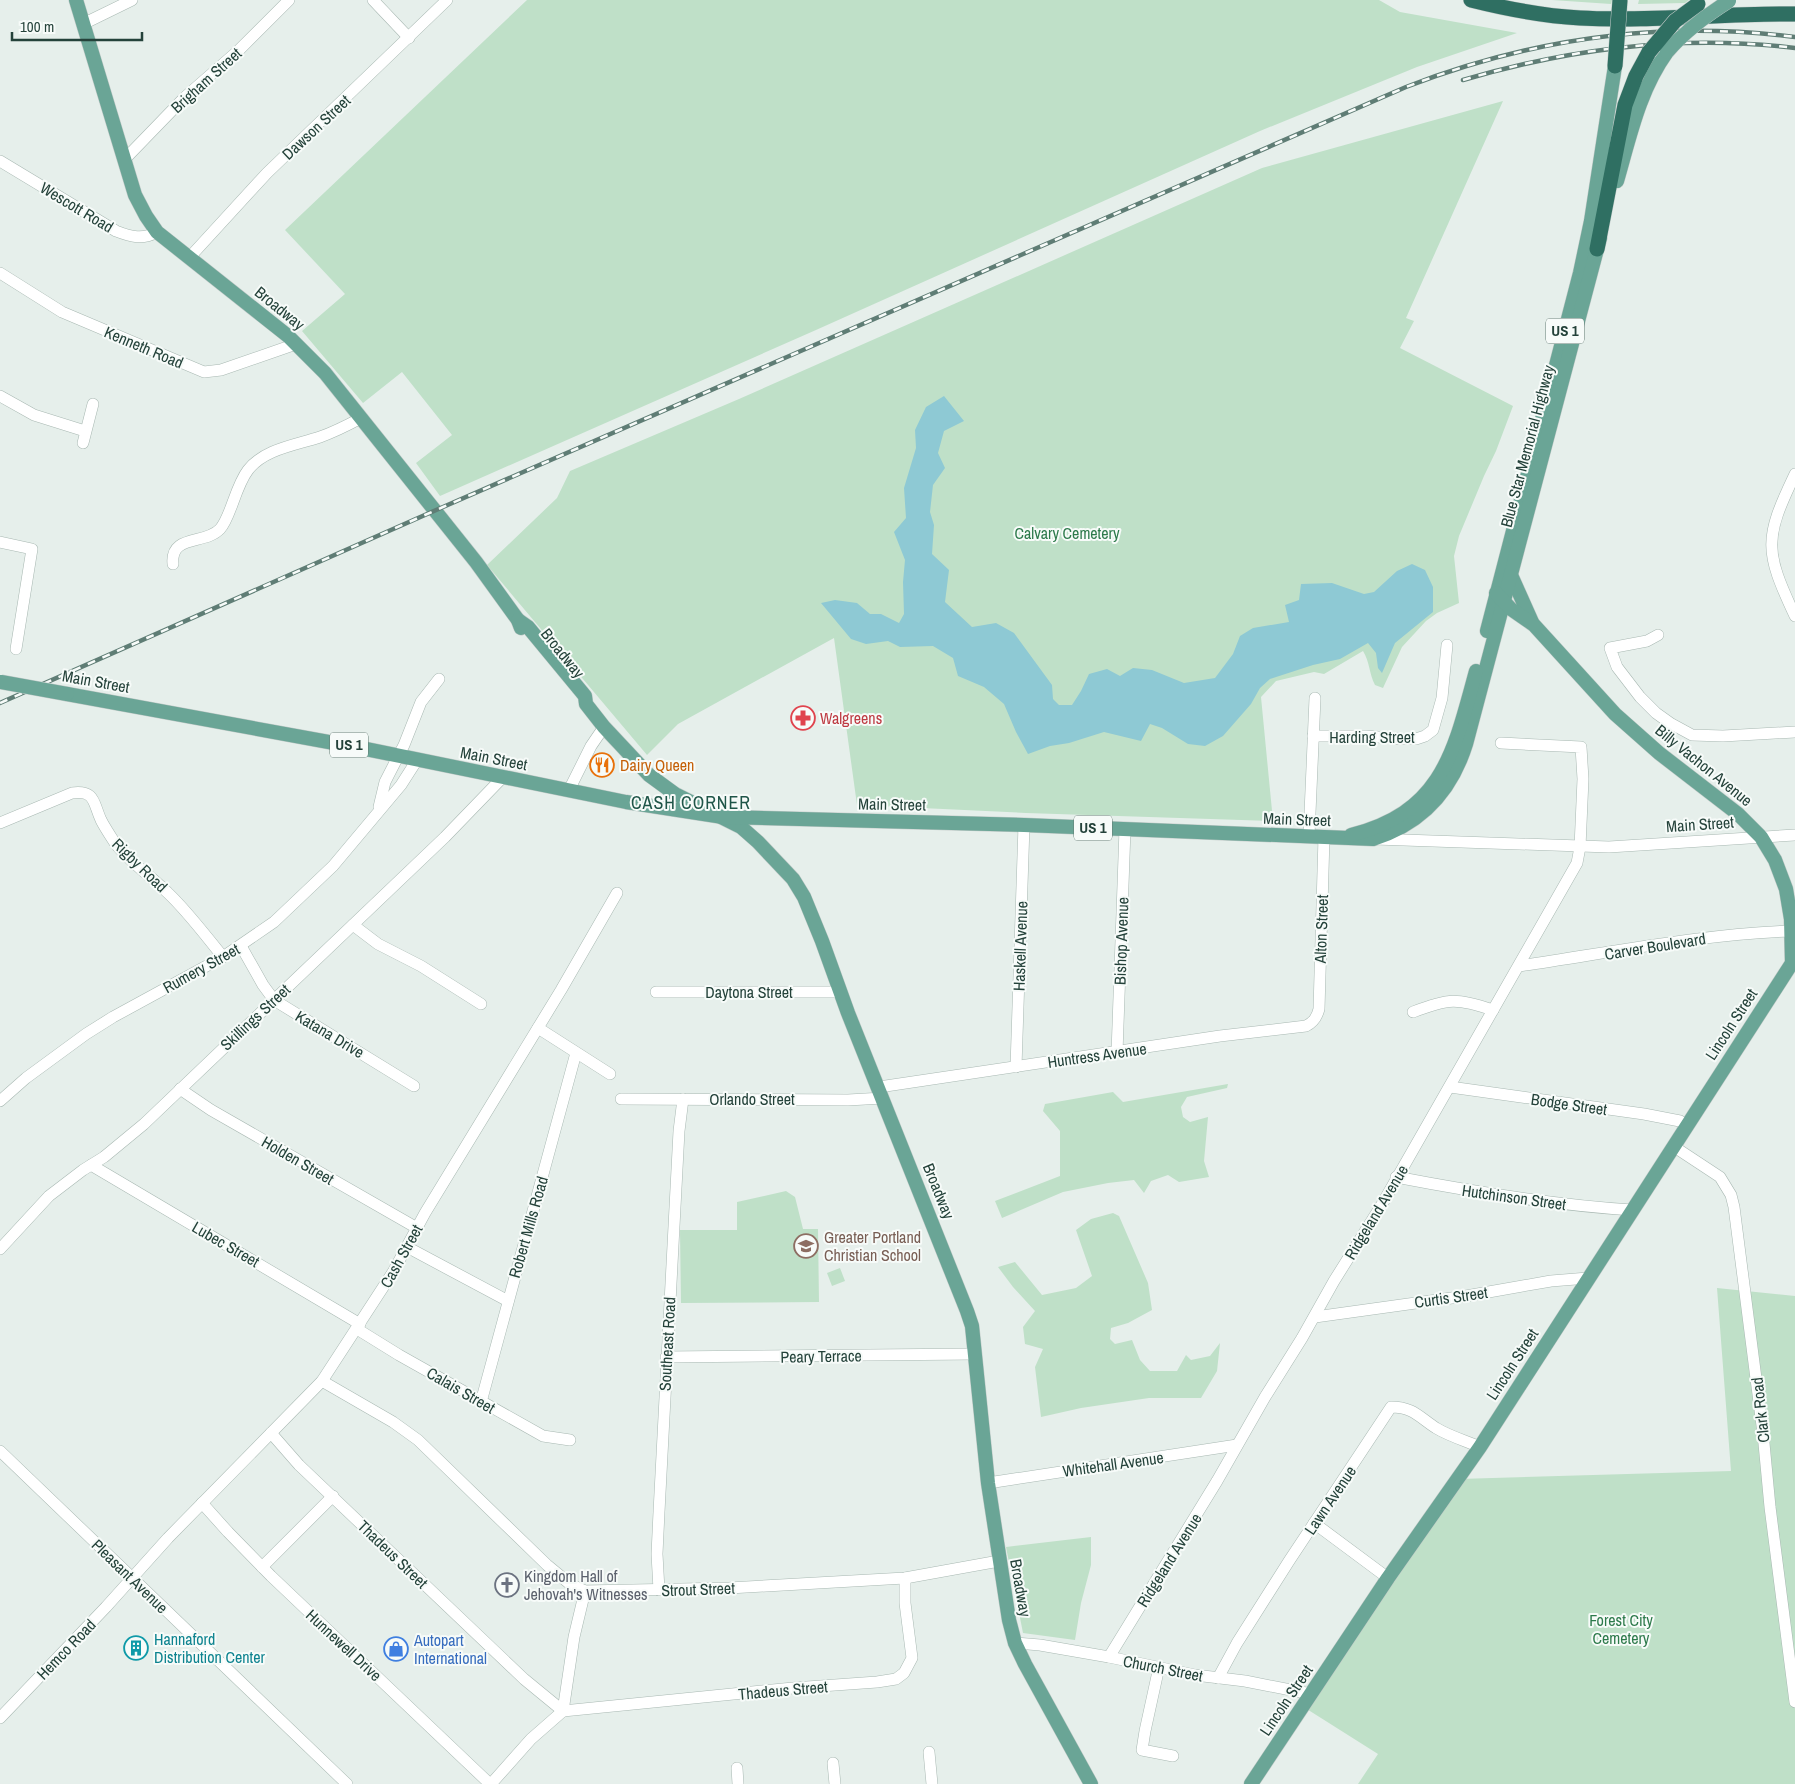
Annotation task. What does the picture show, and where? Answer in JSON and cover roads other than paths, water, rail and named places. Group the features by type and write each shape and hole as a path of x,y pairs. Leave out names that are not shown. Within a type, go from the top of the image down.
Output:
{"highway":[{"path":"1471,0 1517,10 1580,18 1637,19 1795,14"},
{"name":"US 1","path":"1615,66 1620,0"},
{"name":"US 1","path":"1597,249 1625,105 1636,76 1649,52 1676,21 1701,2"}],"main road":[{"name":"Broadway","path":"76,0 124,160 140,205 157,232 296,344 325,373 476,562 518,620 528,627 584,696 586,704 604,727 649,775 683,798 741,827 793,879 804,896 968,1311 976,1354 988,1483 1008,1620 1025,1664 1086,1783"},
{"name":"Blue Star Memorial Highway","path":"1373,839 1398,830 1414,820 1441,794 1455,774 1466,744 1500,597 1580,273 1591,221 1625,0"},
{"name":"Blue Star Memorial Highway","path":"1329,837 1362,832 1387,823 1409,809 1434,784 1448,761 1500,597 1511,576 1597,249 1634,118 1644,90 1667,52 1676,41 1698,21 1730,1"},
{"name":"Billy Vachon Avenue","path":"1511,576 1534,625"},
{"name":"Billy Vachon Avenue","path":"1500,597 1511,609 1534,625 1615,714 1659,753 1738,814 1761,838 1775,860 1790,904 1793,960"},
{"name":"Main Street","path":"1,682 356,747 658,808 724,817 1024,825 1373,839"},
{"name":"Lincoln Street","path":"1251,1784 1388,1578 1480,1447 1793,960"}],"street":[{"path":"83,24 132,0"},
{"name":"Brigham Street","path":"124,160 184,98 238,51 289,0"},
{"path":"374,0 409,38"},
{"name":"Dawson Street","path":"189,258 273,168 447,0"},
{"name":"Wescott Road","path":"0,160 116,231 130,236 143,237 148,237 157,232"},
{"name":"Kenneth Road","path":"0,273 62,312 204,372 221,370 296,344"},
{"path":"0,396 34,415 85,431"},
{"path":"82,443 93,404"},
{"path":"173,564 172,556 176,548 184,543 203,539 220,530 226,520 243,477 256,462 273,452 321,437 361,418"},
{"path":"1795,474 1775,520 1770,544 1774,568 1795,616"},
{"path":"0,542 32,549 16,649"},
{"path":"1658,635 1647,641 1610,648 1617,667 1626,680 1645,702 1670,723 1692,735 1752,735 1795,732"},
{"name":"Harding Street","path":"1313,736 1366,736 1402,739 1416,739 1425,736 1433,730 1442,698 1447,646"},
{"name":"Rumery Street","path":"379,809 385,782 421,702 439,679"},
{"path":"1309,836 1315,698"},
{"path":"569,790 591,746 604,727"},
{"name":"Ridgeland Avenue","path":"1109,1657 1218,1481 1237,1445 1315,1317 1450,1087 1577,863 1580,847 1583,780 1581,747 1501,743"},
{"name":"Rumery Street","path":"0,1101 51,1059 106,1022 223,957 241,946 279,917 334,866 379,809 401,785 417,760"},
{"name":"Skillings Street","path":"0,1249 48,1196 120,1144 180,1089 445,837 503,777"},
{"name":"Rigby Road","path":"0,823 72,793 81,792 89,794 108,833 117,846 169,894 190,916 223,957"},
{"name":"Haskell Avenue","path":"1016,1067 1024,825"},
{"name":"Bishop Avenue","path":"1117,1053 1125,829"},
{"name":"Main Street","path":"1373,839 1580,847 1640,846 1795,835"},
{"name":"Alton Street","path":"1315,1020 1319,1009 1329,837"},
{"name":"Cash Street","path":"132,1578 202,1503 322,1381 407,1247 617,893"},
{"path":"353,925 378,944 421,966 481,1004"},
{"name":"Carver Boulevard","path":"1519,966 1722,936 1792,931"},
{"name":"Katana Drive","path":"241,946 263,985 274,1000 414,1086"},
{"name":"Daytona Street","path":"656,992 841,992"},
{"path":"1414,1012 1452,1000 1469,1002 1493,1010"},
{"name":"Huntress Avenue","path":"881,1092 1016,1067 1220,1036 1306,1026 1315,1020"},
{"path":"538,1028 610,1074"},
{"name":"Robert Mills Road","path":"481,1402 576,1053"},
{"name":"Bodge Street","path":"1450,1087 1644,1114 1680,1121 1687,1125"},
{"name":"Holden Street","path":"180,1089 211,1110 417,1228"},
{"name":"Orlando Street","path":"621,1099 848,1100 881,1092"},
{"name":"Southeast Road","path":"659,1590 658,1537 666,1358 679,1131 683,1099"},
{"name":"Clark Road","path":"1673,1146 1720,1178 1731,1195 1734,1207 1795,1702"},
{"name":"Lubec Street","path":"91,1165 358,1326"},
{"name":"Hutchinson Street","path":"1396,1177 1446,1187 1551,1203 1632,1210"},
{"path":"407,1247 508,1301"},
{"name":"Curtis Street","path":"1315,1317 1466,1296 1551,1281 1588,1278"},
{"name":"Calais Street","path":"358,1326 481,1402 543,1436 570,1440"},
{"name":"Peary Terrace","path":"666,1358 976,1354"},
{"path":"322,1381 393,1422 418,1440 547,1565 570,1584 585,1591 574,1637 563,1710 531,1739 491,1784"},
{"name":"Lawn Avenue","path":"1218,1678 1237,1643 1391,1407 1403,1407 1437,1429 1480,1447"},
{"name":"Thadeus Street","path":"271,1434 299,1465 524,1679 563,1710 896,1679 904,1674 912,1658 905,1603 905,1578"},
{"name":"Whitehall Avenue","path":"988,1483 1237,1445"},
{"name":"Pleasant Avenue","path":"0,1451 347,1784"},
{"path":"262,1567 333,1496"},
{"name":"Hunnewell Drive","path":"202,1503 262,1567 491,1784"},
{"path":"1314,1523 1388,1578"},
{"name":"Strout Street","path":"585,1591 729,1588 905,1578 998,1561"},
{"name":"Hemco Road","path":"0,1718 132,1578"},
{"name":"Church Street","path":"1015,1642 1311,1694"},
{"path":"1159,1667 1144,1731 1142,1750 1174,1756"},
{"path":"928,1752 932,1784"},
{"path":"833,1763 835,1784"},
{"path":"737,1768 738,1784"}],"water":[{"path":"944,396 964,421 944,431 938,453 945,468 933,485 930,512 934,525 932,554 949,570 945,602 972,627 996,623 1014,633 1052,685 1053,699 1059,705 1072,705 1089,674 1107,669 1120,676 1133,668 1152,670 1184,683 1215,678 1233,654 1240,636 1253,628 1289,622 1285,605 1299,600 1301,584 1332,583 1364,594 1374,592 1397,571 1412,564 1425,570 1433,587 1433,612 1395,643 1382,673 1378,668 1376,653 1368,643 1340,659 1313,665 1270,679 1260,688 1251,704 1223,736 1205,746 1188,744 1162,728 1150,724 1141,741 1104,732 1069,743 1050,746 1028,754 1004,704 984,687 958,676 953,658 933,646 900,647 888,641 866,644 851,639 821,603 835,600 857,603 870,614 881,614 899,623 904,614 903,582 905,560 894,532 906,518 904,488 916,448 915,430 926,407"}],"railway":[{"path":"0,703 443,507 1406,87 1453,70 1500,57 1597,38 1646,33 1696,31 1745,32 1795,37"},
{"path":"1463,80 1545,60 1627,47 1710,43 1795,48"}],"place":[{"name":"Walgreens","path":"803,718"},
{"name":"Dairy Queen","path":"602,765"},
{"name":"Greater Portland Christian School","path":"806,1246"},
{"name":"Kingdom Hall of Jehovah's Witnesses","path":"507,1585"},
{"name":"Hannaford Distribution Center","path":"136,1648"},
{"name":"Autopart International","path":"396,1649"}],"district":[{"name":"CASH CORNER","path":"691,803"}],"park label":[{"name":"Calvary Cemetery","path":"1067,533"},
{"name":"Forest City Cemetery","path":"1621,1629"}]}
